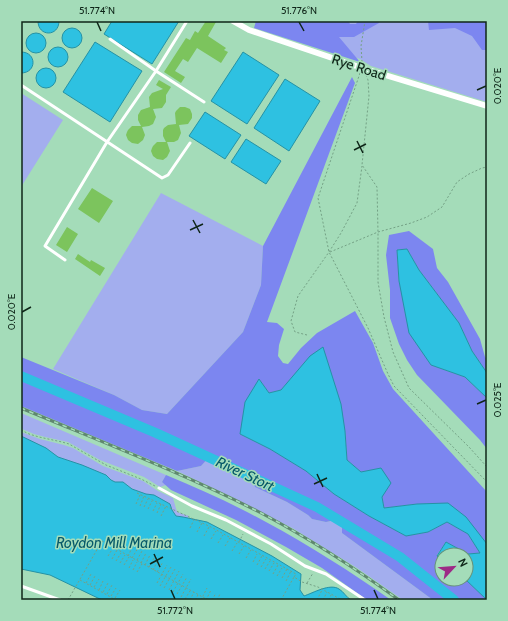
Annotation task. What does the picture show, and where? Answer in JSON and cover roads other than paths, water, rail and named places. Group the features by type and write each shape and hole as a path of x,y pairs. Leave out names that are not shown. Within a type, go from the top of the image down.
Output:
{"street":[{"name":"Rye Road","path":"236,22 249,30 362,68 487,106"}],"lane":[{"path":"65,260 45,246 107,142 156,71 187,21"},
{"path":"110,39 204,102"},
{"path":"21,85 162,178 168,175 190,143"},
{"path":"159,488 192,506 226,520 271,544 305,566 326,574 365,600"},
{"path":"21,586 60,600"}],"water":[{"path":"38,21 59,21 56,30 48,33 41,30"},
{"path":"112,21 179,21 152,64 104,34"},
{"path":"72,28 79,31 82,38 79,45 72,48 65,45 62,38 65,31"},
{"path":"36,33 43,36 46,43 43,50 36,53 29,50 26,43 29,36"},
{"path":"95,42 142,71 110,122 63,92"},
{"path":"58,47 65,50 68,57 65,64 58,67 51,64 48,57 51,50"},
{"path":"21,52 30,55 33,62 30,70 21,73"},
{"path":"243,52 279,75 247,124 211,101"},
{"path":"42,68 50,68 56,74 56,82 50,88 42,88 36,82 36,74"},
{"path":"285,79 320,101 289,151 254,128"},
{"path":"205,112 241,135 225,159 189,136"},
{"path":"246,139 281,161 266,184 231,162"},
{"path":"407,249 419,270 459,323 472,351 487,373 487,398 465,377 431,365 409,333 399,281 397,250"},
{"path":"323,347 341,404 347,460 361,472 381,468 391,483 382,497 384,508 417,504 448,503 466,517 487,544 487,600 473,587 474,554 480,553 468,534 447,522 428,532 406,536 369,516 334,494 306,471 270,449 240,434 245,402 259,379 269,393 281,390 310,356"},
{"name":"Roydon Mill Marina","path":"21,436 46,448 58,457 106,475 115,482 123,482 132,489 154,495 170,504 176,516 207,522 272,556 301,574 300,590 304,596 326,588 335,587 341,590 351,600 102,600 50,575 21,569"},
{"path":"446,542 455,547 443,547"}],"waterway":[{"name":"River Stort","path":"21,376 156,433 317,507 400,557 454,600"}],"railway":[{"path":"21,408 174,472 234,499 298,533 332,554 399,600"}]}
